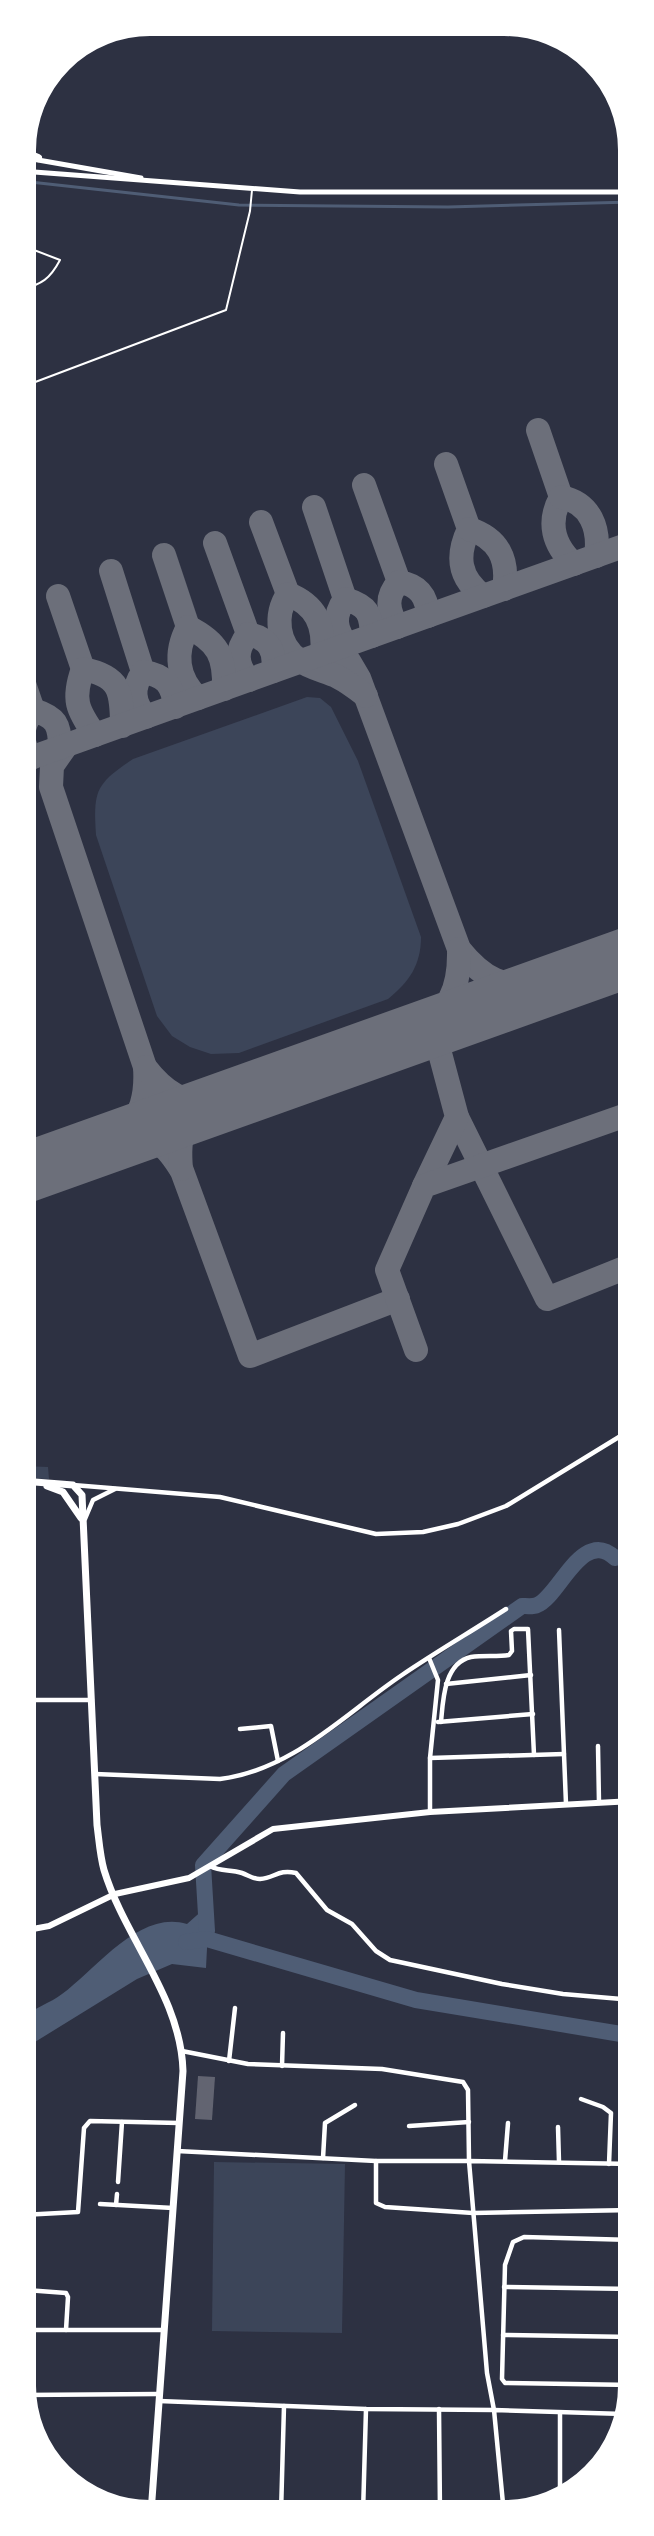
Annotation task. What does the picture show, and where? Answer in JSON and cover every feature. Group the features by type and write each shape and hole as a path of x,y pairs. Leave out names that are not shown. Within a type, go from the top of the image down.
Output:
{"highway":[{"path":"32,156 38,158"},
{"path":"32,1482 73,1485 82,1495 95,1774 102,1864 114,1894 168,2005 182,2051 152,2504"},
{"path":"37,1482 63,1492 84,1523"}],"main road":[{"path":"32,1929 49,1926 114,1894 189,1878 273,1829 430,1812 622,1802"}],"street":[{"path":"32,158 172,184"},
{"path":"32,172 252,190 346,193 622,192"},
{"path":"73,1485 120,1487 220,1497 367,1533 423,1532 458,1524 506,1506 622,1435"},
{"path":"82,1495 95,1486"},
{"path":"84,1523 93,1500 106,1491 120,1487"},
{"path":"95,1774 220,1779 278,1761 317,1739 380,1690 506,1609"},
{"path":"441,1722 446,1684 454,1671 468,1658 511,1654 510,1633 514,1629 528,1629 534,1755"},
{"path":"559,1630 566,1804"},
{"path":"429,1658 437,1676 430,1758 430,1812"},
{"path":"446,1684 531,1676"},
{"path":"32,1700 92,1700"},
{"path":"432,1723 533,1714"},
{"path":"240,1729 271,1726 278,1761"},
{"path":"598,1746 599,1803"},
{"path":"430,1758 564,1754"},
{"path":"208,1867 220,1872 239,1872 255,1878 266,1878 279,1872 296,1874 327,1910 352,1924 376,1951 390,1959 502,1984 563,1994 622,1999"},
{"path":"230,2061 236,2008"},
{"path":"282,2066 283,2033"},
{"path":"182,2051 230,2061 282,2066 382,2069 466,2084 469,2161 487,2373 494,2410 503,2504"},
{"path":"581,2099 603,2107 611,2113 609,2164"},
{"path":"323,2158 325,2123 355,2105"},
{"path":"32,2214 78,2212 86,2124 90,2121 179,2122"},
{"path":"118,2182 122,2122"},
{"path":"409,2126 469,2122"},
{"path":"505,2161 507,2123"},
{"path":"558,2127 559,2162"},
{"path":"177,2151 376,2161 622,2164"},
{"path":"376,2161 376,2200 379,2206 473,2213 622,2210"},
{"path":"116,2205 117,2194"},
{"path":"100,2204 173,2208"},
{"path":"622,2240 517,2239 510,2246 506,2257 504,2287 502,2379 505,2383 622,2385"},
{"path":"504,2287 622,2289"},
{"path":"32,2290 66,2293 68,2297 66,2330"},
{"path":"32,2330 164,2330"},
{"path":"503,2335 622,2337"},
{"path":"33,2394 159,2398 366,2409 619,2414"},
{"path":"281,2504 284,2406"},
{"path":"363,2504 366,2409"},
{"path":"439,2409 440,2504"},
{"path":"560,2414 560,2491"}],"lane":[{"path":"32,383 226,310 250,211 252,190"},
{"path":"32,249 60,260 52,275 44,283 32,287"}],"shaded area":[{"path":"307,697 320,698 331,707 358,761 421,937 419,956 408,979 388,999 239,1053 211,1054 190,1047 172,1036 157,1016 96,835 97,798 104,782 133,759"},
{"path":"32,1466 48,1467 49,1479 32,1478"},
{"path":"205,1908 209,1909 206,1968 172,1964 137,1979 32,2044 32,2011 62,1994 104,1957 136,1933 152,1925 170,1922 187,1924"},
{"path":"214,2162 345,2164 342,2333 212,2331"}],"building":[{"path":"198,2076 215,2077 212,2120 195,2119"},
{"path":"620,2214 622,2214 622,2235 618,2235"}],"waterway":[{"path":"32,182 239,205 448,207 622,202"},
{"path":"207,1931 203,1865 284,1774 522,1606 535,1606 545,1599 582,1557 592,1551 603,1551 615,1558 622,1557"},
{"path":"186,1942 207,1939 416,2000 622,2034"}],"taxiway":[{"path":"538,430 561,497 554,515 554,533 561,549 574,564"},
{"path":"446,464 469,529 462,548 462,566 469,582 483,596"},
{"path":"364,485 399,582"},
{"path":"561,497 580,505 591,519 595,527 596,556"},
{"path":"314,507 345,599"},
{"path":"261,522 288,594"},
{"path":"469,529 487,538 499,551 505,568 504,589"},
{"path":"215,543 248,634"},
{"path":"32,757 622,547"},
{"path":"164,555 188,627"},
{"path":"111,571 143,672"},
{"path":"397,627 389,603 399,582 412,586 421,593 426,603 428,616"},
{"path":"322,654 322,634 317,617 306,604 288,594 281,611 280,629 282,638 292,654 308,666 342,679 366,696"},
{"path":"58,596 83,669"},
{"path":"347,645 337,622 341,605 345,599 359,604 367,612 371,622 372,636"},
{"path":"198,698 186,682 180,665 181,646 188,627 206,638 218,651 223,668 224,689"},
{"path":"249,680 239,657 241,646 248,634 261,639 270,647 274,664 273,671"},
{"path":"332,650 349,661 359,678 459,949 477,968 495,980 516,986 542,988"},
{"path":"95,735 78,704 78,688 83,669 105,676 112,681 119,694 122,726"},
{"path":"146,717 136,700 137,684 143,672 151,673 166,682 170,687 175,707"},
{"path":"32,712 33,710 52,719 58,727 60,748"},
{"path":"66,746 52,766 51,787 145,1067 142,1104 124,1137"},
{"path":"413,1034 436,1017 450,999 457,977 459,949"},
{"path":"424,1186 457,1117 433,1027"},
{"path":"145,1067 160,1084 176,1095 193,1102 215,1105"},
{"path":"181,1169 180,1146 185,1130 195,1117 215,1105"},
{"path":"457,1117 547,1299 622,1269"},
{"path":"416,1350 387,1270 424,1186 622,1117"},
{"path":"124,1137 144,1137 159,1143 171,1154 182,1171 250,1356 398,1299"}],"runway":[{"path":"32,1170 622,960"}]}
